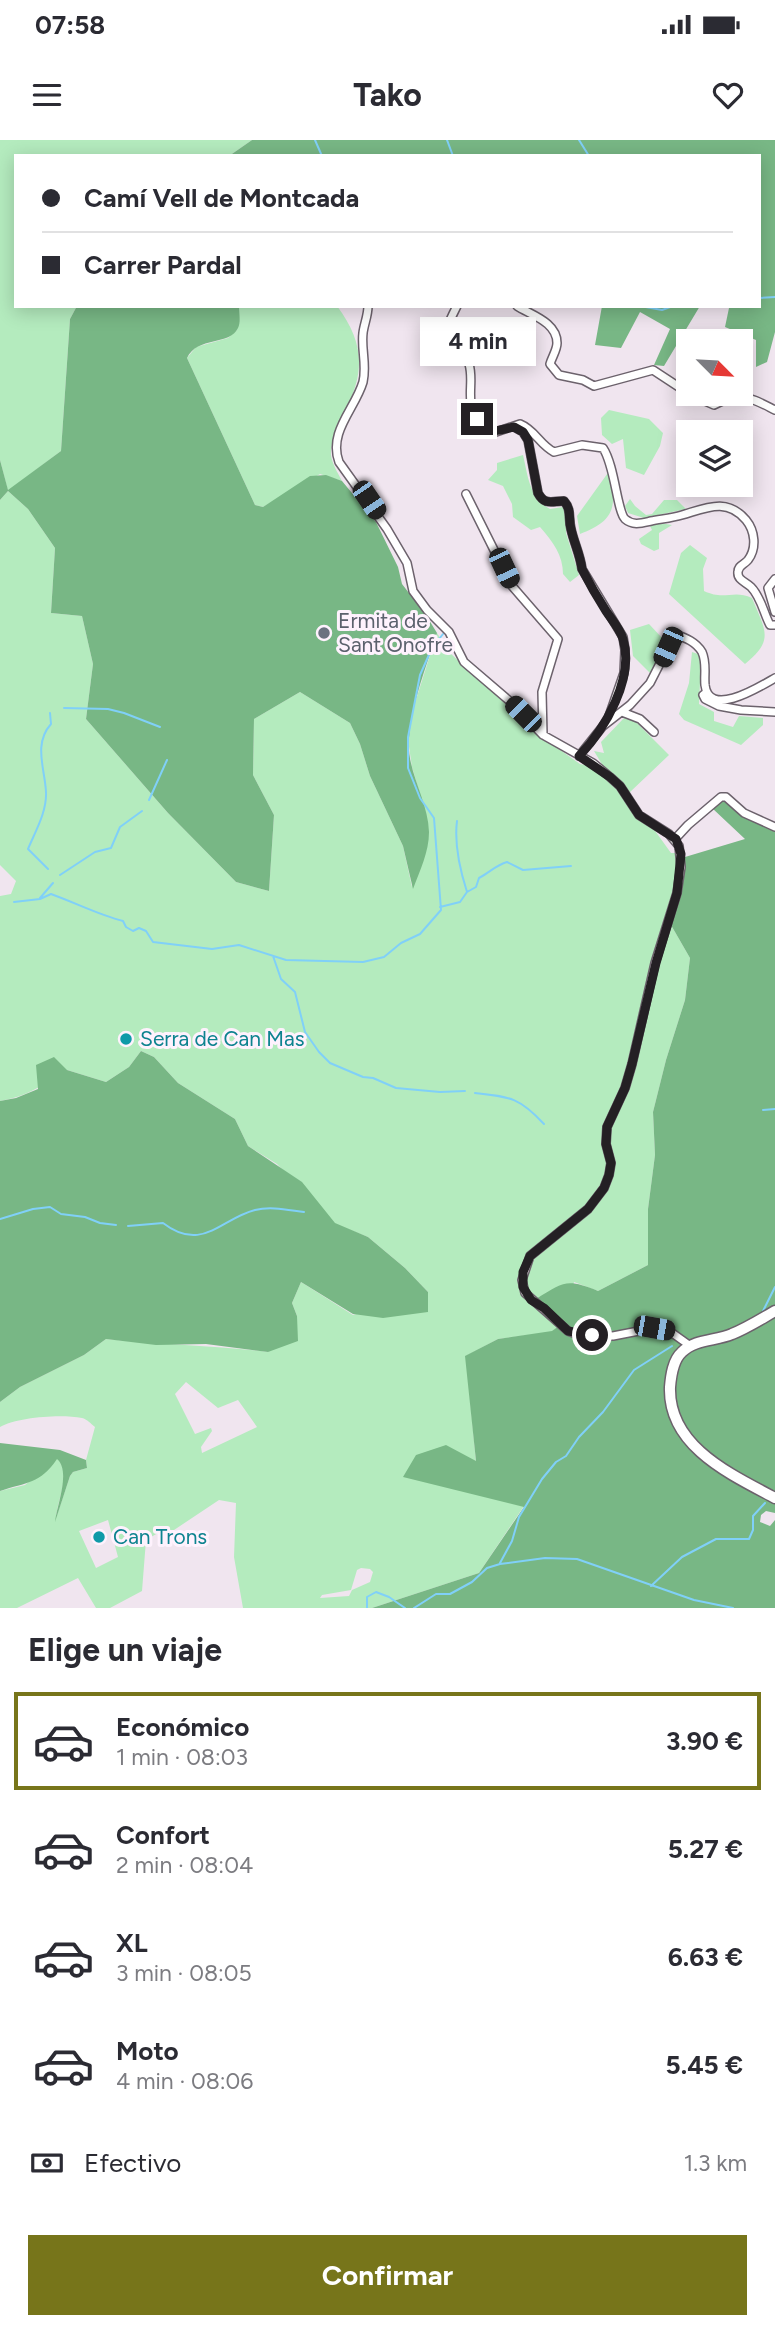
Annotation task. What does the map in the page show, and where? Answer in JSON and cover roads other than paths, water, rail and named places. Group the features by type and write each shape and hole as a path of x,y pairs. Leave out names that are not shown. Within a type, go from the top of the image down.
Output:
{"street":[{"path":"368,308 363,335 366,367 354,405 342,423 336,453 340,463 387,529 407,564 414,591 427,610 449,632 464,662 513,704 542,735 610,777 620,786 639,815 676,839 681,854 677,893 656,963 632,1064 625,1088 607,1127 606,1144 611,1163 609,1175 604,1188 588,1209 530,1256 523,1280 525,1293 568,1331 584,1335 613,1336 654,1328 668,1330 690,1346"},
{"path":"456,308 450,320 446,341 448,347 468,361 471,404 481,428 488,432 520,424 554,452 582,444 603,448 612,464 621,513 626,520 634,523 671,518 708,506 719,505 738,512 752,530 754,540 750,559 739,567 737,574 755,593 770,625 775,625"},
{"path":"521,308 551,328 557,343 550,364 559,375 583,380 594,386 653,370 676,385"},
{"path":"753,400 775,410"},
{"path":"514,427 523,432 528,440 538,493 542,500 549,503 564,501 569,506 570,527 582,569 623,637 624,673 607,722"},
{"path":"466,494 512,586 558,639 542,692 542,735"},
{"path":"775,579 768,588 775,612"},
{"path":"579,756 607,722 630,705 656,674 675,634 694,643 701,650 705,660 705,688 719,700 755,690 775,678"},
{"path":"708,692 703,695 711,703 741,710 775,712"},
{"path":"622,712 640,719 654,732"},
{"path":"676,839 721,797 726,797 751,817 775,827"},
{"path":"775,1311 732,1334 690,1346 679,1353 671,1378 672,1405 678,1427 695,1446 728,1471 775,1498"}],"waterway":[{"path":"315,140 321,154"},
{"path":"447,140 452,154"},
{"path":"579,140 588,154"},
{"path":"761,298 775,297"},
{"path":"651,308 668,308"},
{"path":"14,902 40,899 51,894 123,921 126,927 133,931 139,928 146,931 153,942 212,949 239,945 286,960 363,962 384,957 401,943 420,934 441,910 434,818 420,798 408,768 408,737 420,675 432,648 443,634"},
{"path":"64,708 108,709 160,727"},
{"path":"48,869 28,849 45,807 41,748 42,740 51,724 50,713"},
{"path":"149,800 167,760"},
{"path":"60,875 95,852 111,848 120,827 142,811"},
{"path":"457,821 458,857 467,892"},
{"path":"440,907 460,902 467,892 476,887 479,878 507,862 523,870 571,866"},
{"path":"40,898 53,883"},
{"path":"273,956 281,979 295,992 305,1032 330,1063 396,1088 465,1091"},
{"path":"475,1093 520,1103 544,1124"},
{"path":"763,1110 775,1109"},
{"path":"0,1219 50,1207 61,1214 116,1225"},
{"path":"128,1226 163,1223 189,1235 210,1231 255,1210 273,1208 304,1212"},
{"path":"763,1311 775,1287"},
{"path":"500,1563 512,1541 519,1517 542,1479 556,1462 566,1456 634,1370 672,1346"},
{"path":"651,1586 682,1557 716,1539 749,1539 753,1530 753,1516 765,1503"},
{"path":"414,1608 436,1594 450,1594 472,1582 487,1568 545,1558 577,1559 694,1600 733,1608"},
{"path":"367,1608 367,1597 376,1592 405,1608"}],"place":[{"name":"Ermita de Sant Onofre","path":"324,633"},
{"name":"Serra de Can Mas","path":"126,1039"},
{"name":"Can Trons","path":"99,1537"}]}
